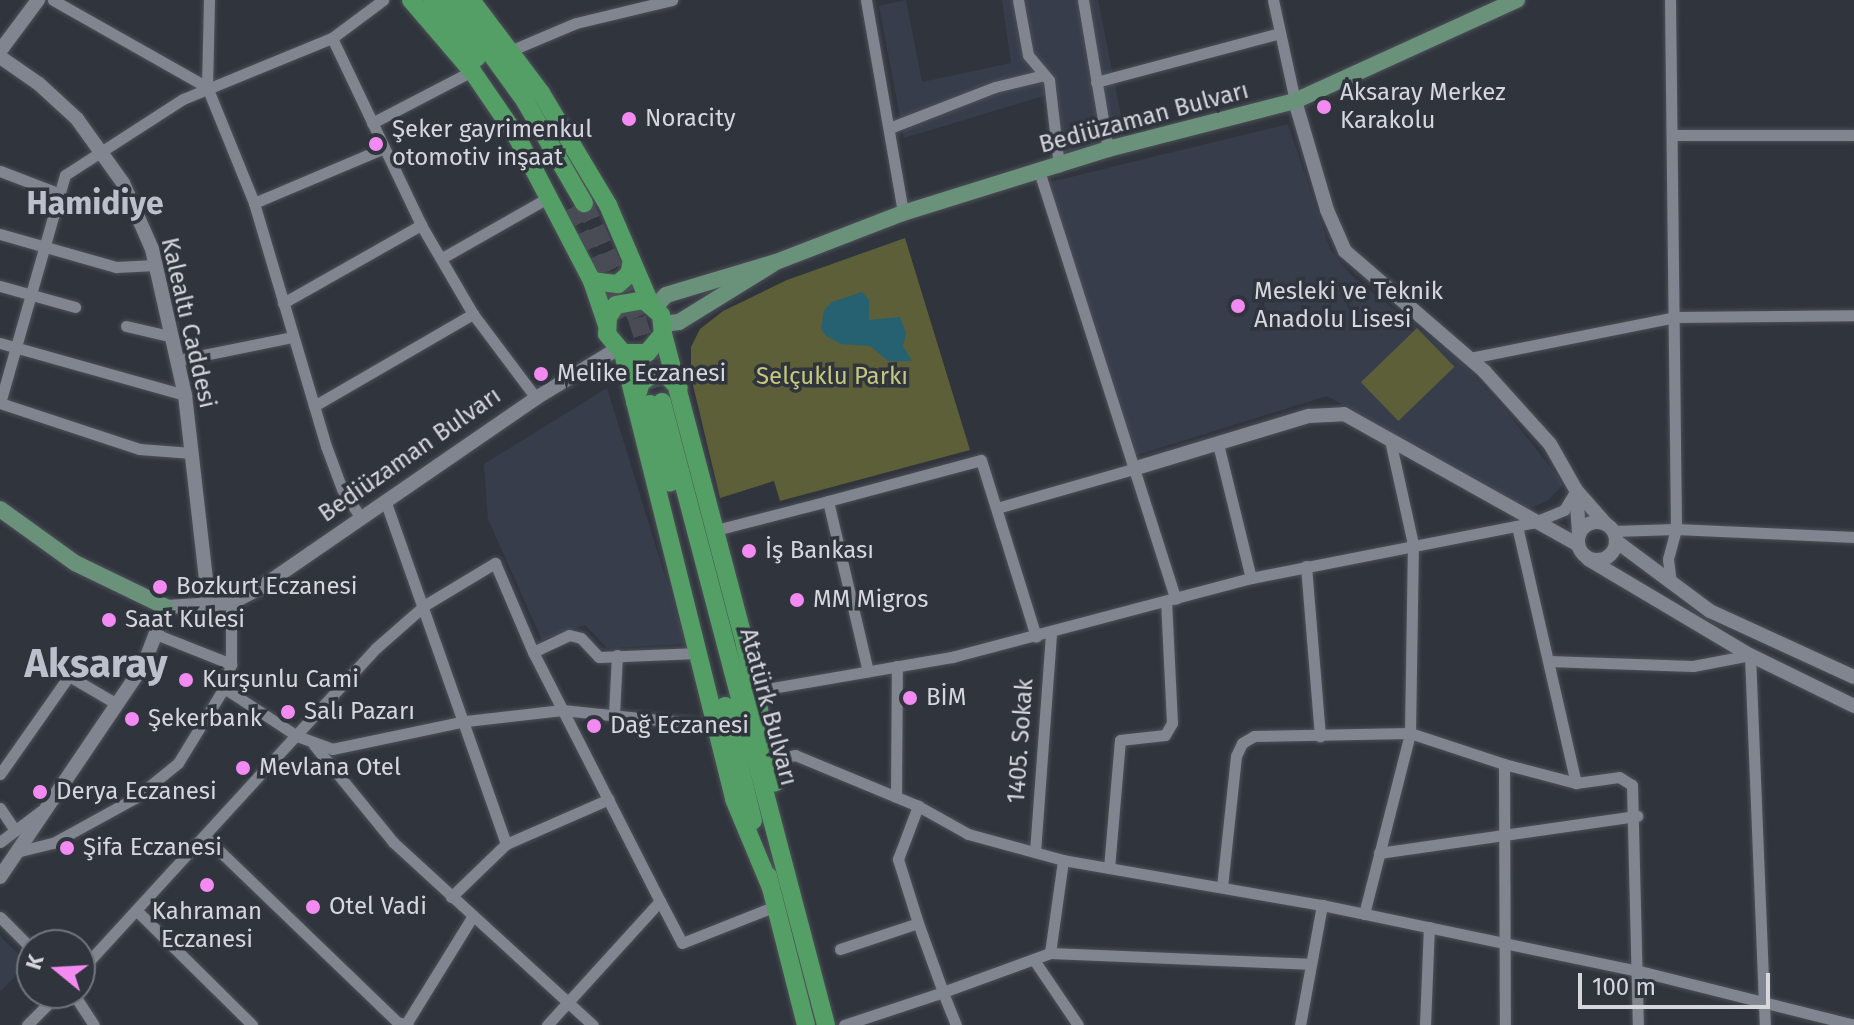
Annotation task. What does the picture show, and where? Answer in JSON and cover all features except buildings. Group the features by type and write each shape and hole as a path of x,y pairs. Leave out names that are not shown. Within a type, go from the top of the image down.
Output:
{"main road":[{"path":"411,0 472,71 551,196 592,281 607,325 649,403"},
{"path":"432,0 491,77 576,206 525,101 452,0"},
{"path":"471,0 512,50 608,205 663,329 681,390 755,691 771,761 791,884"},
{"name":"Bediüzaman Bulvarı","path":"776,262 903,213 1108,149 1295,101 1517,0"},
{"path":"592,281 618,284 629,274 632,261"},
{"path":"607,325 622,301 653,305 666,295 776,262"},
{"path":"620,351 647,353 663,329 776,262"},
{"path":"681,390 666,375 652,375 641,382 649,403 699,653 734,799 774,897"},
{"name":"Atatürk Bulvarı","path":"649,403 791,884 826,1025"},
{"name":"Atatürk Bulvarı","path":"649,403 806,1025"},
{"path":"0,509 75,563 166,607"}],"street":[{"path":"0,51 38,0"},
{"path":"53,0 207,87"},
{"path":"209,0 207,87 254,203 292,337 342,489 361,518"},
{"path":"192,453 139,449 0,403 65,175 100,148 207,87 332,38 383,0"},
{"path":"512,50 576,23 672,0"},
{"path":"866,0 892,127 903,213"},
{"path":"1018,0 1028,55 1044,75 1059,166"},
{"path":"1083,0 1108,149"},
{"path":"1273,0 1295,101 1327,210 1345,251 1470,358 1550,444 1576,490 1611,532 1671,583 1710,611 1854,677"},
{"path":"1670,0 1674,135 1676,529 1668,559 1671,583"},
{"path":"1096,82 1280,33"},
{"path":"332,38 421,225 473,314 536,398"},
{"name":"Kalealtı Caddesi","path":"0,57 39,84 100,148 123,183 156,265 185,395 209,606"},
{"path":"372,123 472,71"},
{"path":"892,127 995,87 1044,75"},
{"path":"1674,135 1854,135"},
{"path":"254,203 384,148"},
{"path":"0,171 58,193"},
{"path":"1039,171 1171,600 1172,723 1165,735 1120,740 1109,868"},
{"path":"442,258 551,196"},
{"path":"283,303 421,225"},
{"path":"0,234 116,267 156,265"},
{"path":"0,286 75,307"},
{"path":"314,406 473,314"},
{"path":"1470,358 1675,317 1854,315"},
{"path":"126,326 173,337"},
{"path":"179,360 292,337"},
{"path":"0,343 185,395"},
{"name":"Bediüzaman Bulvarı","path":"231,603 386,503 536,398 620,351"},
{"path":"997,508 1324,412 1344,414 1525,525 1578,539"},
{"path":"1364,914 1410,733 1413,544 1390,440"},
{"path":"1218,444 1251,578"},
{"path":"716,530 981,460 1036,637"},
{"path":"755,691 1036,637 1251,578 1413,544 1525,525 1564,510 1576,490"},
{"path":"1576,490 1578,539 1588,559 1750,655 1854,706"},
{"path":"828,501 868,671"},
{"path":"386,503 466,721 506,844"},
{"path":"1578,539 1589,523 1611,532 1676,529 1854,537"},
{"path":"1525,525 1548,661 1576,783"},
{"path":"1588,559 1609,557 1611,532"},
{"path":"96,954 376,648 425,605 495,563 533,652 682,943 774,897"},
{"path":"1306,566 1320,736"},
{"path":"0,877 42,810 158,635 166,607 231,603 231,664 224,688 178,763 135,798 53,843 16,852"},
{"name":"1405. Sokak","path":"1035,852 1051,633"},
{"path":"158,635 231,664"},
{"path":"533,652 569,635 581,638 599,657 699,653"},
{"path":"614,714 617,655"},
{"path":"1548,661 1693,666 1750,655"},
{"path":"1750,655 1765,1025"},
{"path":"896,797 897,666"},
{"path":"0,774 69,676 115,703"},
{"path":"224,688 297,736 313,745 332,749 466,721 562,710 717,726"},
{"path":"1222,887 1236,756 1242,743 1254,736 1410,733 1504,764 1576,783 1619,777 1628,780 1637,816 1638,1025"},
{"path":"313,745 393,842 593,1025"},
{"path":"771,761 795,755 918,806 968,834 1063,860 1429,927 1639,971 1854,1025"},
{"path":"1504,764 1509,944 1505,1025"},
{"path":"451,897 506,844 609,799"},
{"path":"918,806 898,859 956,1025"},
{"path":"0,808 15,830"},
{"path":"0,842 42,810"},
{"path":"1379,853 1637,816"},
{"path":"205,837 401,1024 472,917"},
{"path":"1050,953 1063,860"},
{"path":"547,1025 660,901"},
{"path":"1300,1025 1322,905"},
{"path":"137,911 252,1025"},
{"path":"0,917 16,933"},
{"path":"840,949 918,923"},
{"path":"1425,1025 1429,927"},
{"path":"844,1025 1050,953 1309,964"},
{"path":"1034,960 1078,1025"},
{"path":"27,1025 43,1009"}],"shaded area":[{"path":"906,0 922,82 1011,63 1002,0 1098,0 1127,145 1059,166 1050,94 904,138 879,6"},
{"name":"Mesleki ve Teknik Anadolu Lisesi","path":"1288,124 1330,249 1353,277 1459,360 1506,411 1564,484 1547,501 1528,509 1327,396 1131,457 1046,183"},
{"path":"607,388 686,644 607,648 585,625 542,640 488,519 484,464"},
{"path":"0,936 16,951 16,975 0,992"}],"green space":[{"name":"Selçuklu Parkı","path":"905,238 970,450 780,501 774,481 720,498 691,377 691,347 700,329 723,311 787,280"},
{"path":"1417,328 1455,367 1398,421 1361,382"}],"water":[{"path":"862,292 869,300 869,320 900,317 906,333 903,346 912,361 888,361 870,346 841,344 826,336 821,329 824,310 832,302"}],"tunnel":[{"path":"584,203 637,318 662,402"},
{"path":"569,209 623,317"}],"place":[{"name":"Aksaray Merkez Karakolu","path":"1324,107"},
{"name":"Noracity","path":"629,119"},
{"name":"Şeker gayrimenkul otomotiv inşaat","path":"376,144"},
{"name":"Mesleki ve Teknik Anadolu Lisesi","path":"1238,306"},
{"name":"Melike Eczanesi","path":"541,374"},
{"name":"İş Bankası","path":"749,551"},
{"name":"Bozkurt Eczanesi","path":"160,587"},
{"name":"MM Migros","path":"797,600"},
{"name":"Saat Kulesi","path":"109,620"},
{"name":"Kurşunlu Cami","path":"186,680"},
{"name":"BİM","path":"910,698"},
{"name":"Salı Pazarı","path":"288,712"},
{"name":"Şekerbank","path":"132,719"},
{"name":"Dağ Eczanesi","path":"594,726"},
{"name":"Mevlana Otel","path":"243,768"},
{"name":"Derya Eczanesi","path":"40,792"},
{"name":"Şifa Eczanesi","path":"67,848"},
{"name":"Kahraman Eczanesi","path":"207,885"},
{"name":"Otel Vadi","path":"313,907"}],"district":[{"name":"Hamidiye","path":"95,203"},
{"name":"Aksaray","path":"96,664"}]}
